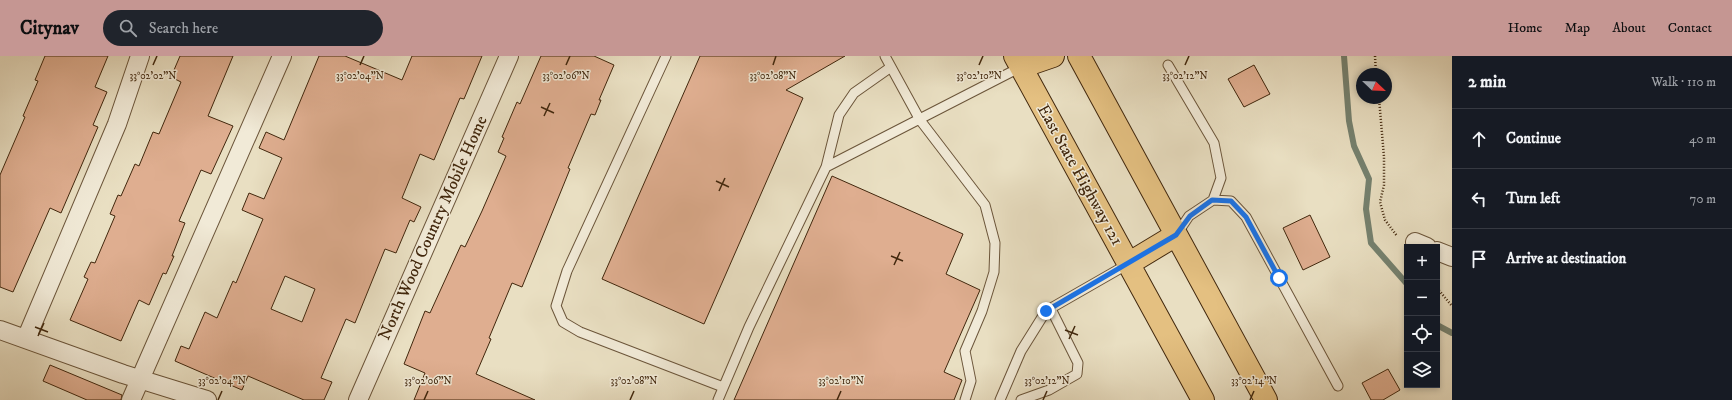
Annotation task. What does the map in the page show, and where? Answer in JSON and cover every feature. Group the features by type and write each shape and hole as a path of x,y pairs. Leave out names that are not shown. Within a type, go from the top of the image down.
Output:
{"main road":[{"path":"1018,62 1053,56"},
{"path":"1079,56 1266,400"},
{"name":"East State Highway 121","path":"1018,62 1203,400"},
{"path":"1128,264 1176,235"}],"street":[{"path":"26,339 117,124 140,56"},
{"path":"130,400 282,56"},
{"name":"North Wood Country Mobile Home","path":"358,400 509,56"},
{"path":"1440,252 1452,257"},
{"path":"0,330 123,374 140,378 207,400"}],"lane":[{"path":"666,56 567,271 556,306 563,322 580,332 723,387"},
{"path":"885,56 920,120 985,205 995,243 994,272 982,311 965,351 971,381 964,400"},
{"path":"826,167 920,120 1018,62"},
{"path":"1168,65 1214,143 1220,178 1212,200 1190,216 1176,235"},
{"path":"718,400 749,327 826,167 839,115 854,93 891,67"},
{"path":"1212,200 1231,201 1246,217 1338,386"},
{"path":"1000,400 1021,351 1046,311 1128,264"},
{"path":"1022,400 1049,390 1077,374 1078,364 1051,309"}],"path":[{"path":"1375,56 1376,68"},
{"path":"1380,104 1384,157 1384,185 1380,202 1385,220 1413,242"},
{"path":"1440,292 1452,306"}],"building":[{"path":"45,56 108,56 95,87 107,92 93,125 98,127 61,213 50,208 13,292 0,287 0,175 25,117 23,116 38,81 35,80"},
{"path":"180,56 233,56 208,116 233,126 211,174 201,170 179,221 185,223 172,256 174,256 166,274 163,273 149,305 139,300 121,341 70,320 88,279 84,277 91,262 95,263 115,216 110,214 118,195 121,196 135,164 139,166 153,132 159,134 181,82 171,77"},
{"path":"319,56 345,56 402,80 412,56 482,56 464,99 460,98 434,160 420,154 402,198 421,207 414,222 410,220 396,253 385,249 355,323 346,319 321,378 332,382 324,400 304,400 248,376 242,390 175,361 181,346 189,349 205,312 217,318 233,281 236,283 263,219 242,210 249,193 264,199 282,158 259,148 266,132 284,140","holes":["285,276 315,289 302,322 271,309"]},
{"path":"541,56 594,56 614,65 599,100 601,100 595,115 591,114 568,168 570,169 522,287 512,283 476,374 535,400 414,400 425,373 404,364 425,311 430,313 461,245 465,247 482,211 506,156 498,152 504,138 502,137 517,102 520,104"},
{"path":"700,56 845,56 786,90 803,98 704,324 602,279"},
{"path":"1254,65 1270,94 1244,107 1228,79"},
{"path":"832,176 963,234 946,274 980,290 944,372 962,380 954,400 734,400"},
{"path":"1310,215 1330,257 1303,270 1283,228"},
{"path":"50,365 122,395 121,400 87,400 43,381"},
{"path":"1388,369 1400,390 1383,400 1371,400 1362,383"}],"waterway":[{"path":"1344,56 1349,121 1354,146 1369,179 1366,209 1371,243 1404,281"},
{"path":"1440,327 1452,333"}],"route":[{"path":"1046,311 1176,235 1190,216 1212,200 1231,201 1246,217 1279,278"}]}
